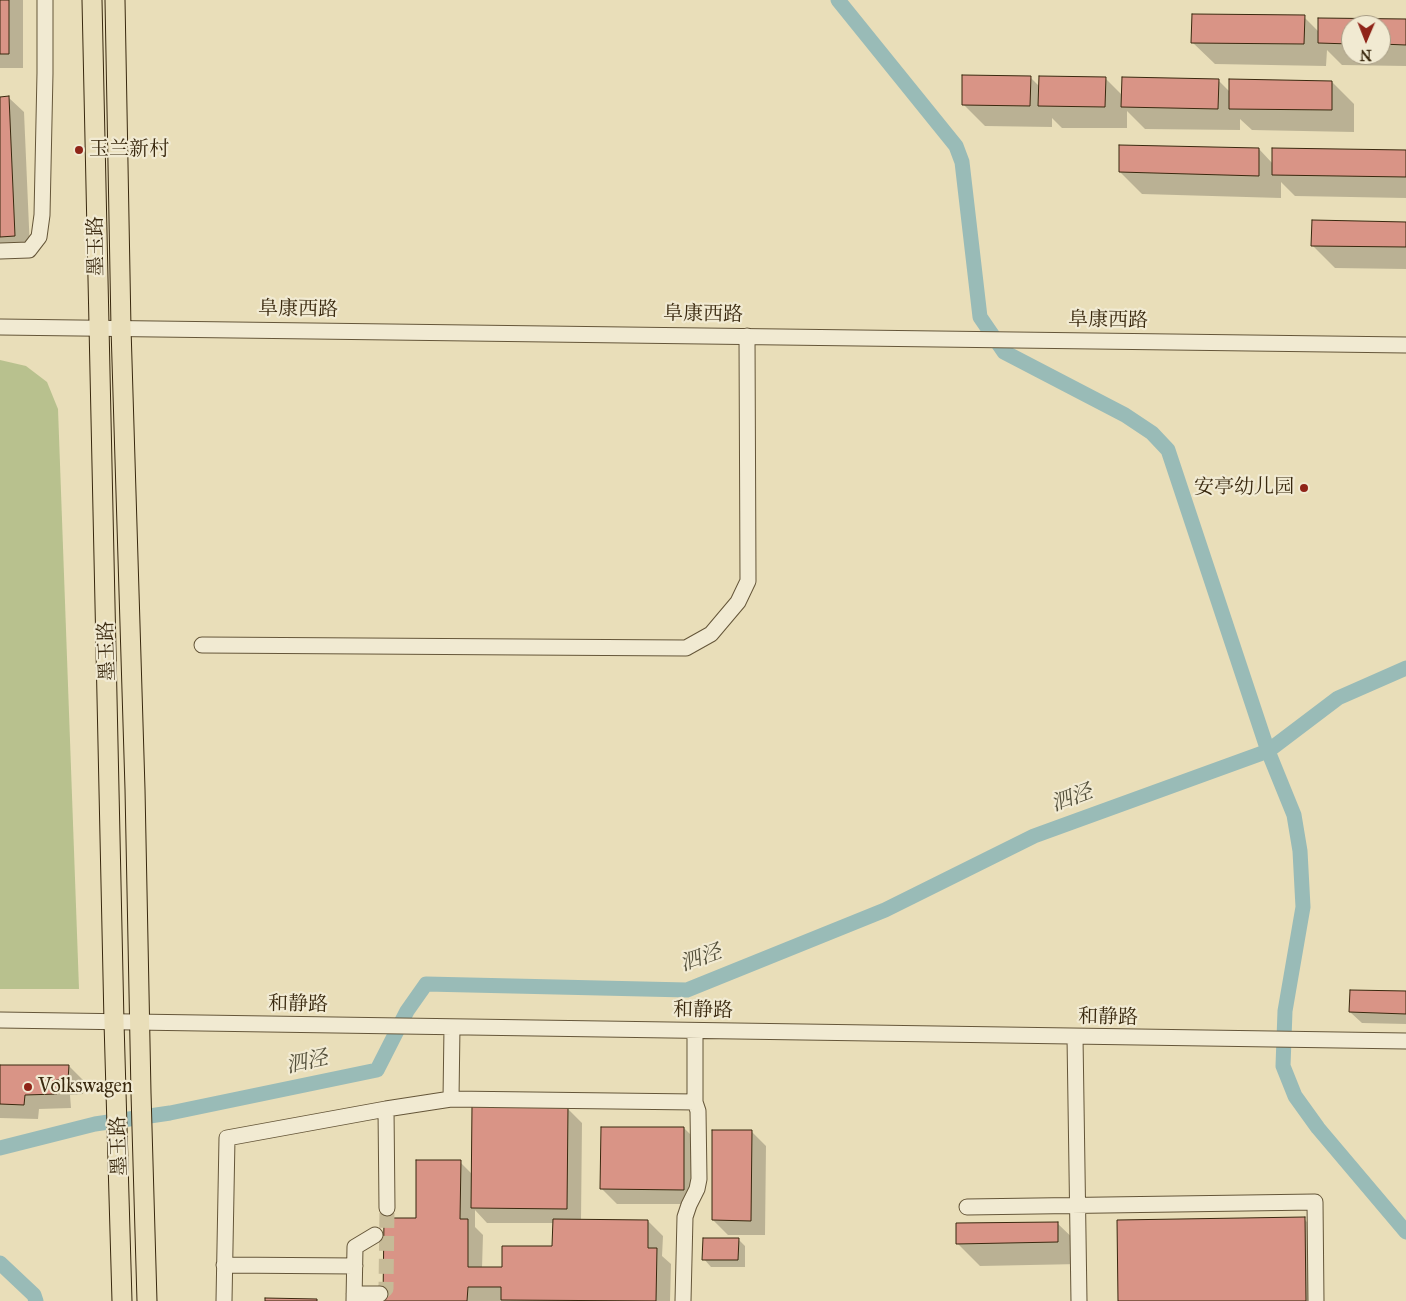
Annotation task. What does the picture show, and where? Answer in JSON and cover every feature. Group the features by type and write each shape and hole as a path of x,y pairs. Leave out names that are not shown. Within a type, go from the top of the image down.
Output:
{"main road":[{"name":"墨玉路","path":"92,0 114,1022 122,1301"},
{"name":"墨玉路","path":"115,0 121,328 135,770 147,1301"}],"street":[{"path":"0,251 28,250 39,237 42,215 45,0"},
{"name":"阜康西路","path":"0,327 1406,345"},
{"path":"202,645 686,648 711,634 738,602 748,581 747,336"},
{"name":"和静路","path":"0,1020 1406,1041"},
{"path":"451,1099 452,1027"},
{"path":"683,1301 685,1217 697,1189 699,1178 698,1111 695,1102 696,1031"},
{"path":"1075,1037 1079,1301"},
{"path":"224,1301 227,1138 451,1099 695,1102"},
{"path":"386,1109 387,1208"},
{"path":"967,1207 1314,1202 1316,1301"},
{"path":"375,1235 355,1247 354,1297 380,1294"},
{"path":"224,1265 355,1266"}],"green space":[{"path":"0,360 26,366 47,382 58,409 79,989 0,989"}],"building":[{"path":"0,0 9,0 9,54 0,54"},
{"path":"1192,14 1305,15 1304,44 1191,43"},
{"path":"1318,18 1341,18 1341,44 1318,43"},
{"path":"1391,19 1406,19 1406,45 1391,44"},
{"path":"962,75 1031,76 1030,106 962,105"},
{"path":"1039,76 1106,77 1105,107 1038,106"},
{"path":"1122,77 1219,79 1218,109 1121,107"},
{"path":"1229,79 1332,81 1332,110 1229,109"},
{"path":"9,96 15,236 0,237 0,97"},
{"path":"1119,145 1259,148 1259,176 1119,172"},
{"path":"1272,148 1406,150 1406,177 1272,175"},
{"path":"1312,220 1406,222 1406,247 1311,246"},
{"path":"1350,990 1406,991 1406,1014 1349,1012"},
{"name":"Volkswagen","path":"0,1065 69,1065 68,1080 56,1080 57,1094 25,1095 24,1105 0,1104"},
{"path":"472,1106 568,1107 567,1209 471,1208"},
{"path":"601,1127 684,1127 684,1190 600,1189"},
{"path":"712,1130 752,1130 751,1221 712,1220"},
{"path":"416,1160 461,1160 460,1219 468,1219 468,1267 502,1267 502,1246 552,1246 553,1219 648,1220 648,1248 657,1248 656,1301 501,1300 501,1287 468,1287 467,1301 383,1301 384,1218 416,1218"},
{"path":"1305,1217 1306,1301 1118,1301 1117,1220"},
{"path":"1058,1222 1058,1242 956,1244 956,1223"},
{"path":"703,1238 739,1238 738,1260 702,1260"},
{"path":"265,1298 317,1299 317,1301 265,1301"}],"waterway":[{"path":"838,0 956,146 962,162 980,317 1004,352 1125,415 1152,433 1168,450 1268,751 1294,815 1300,851 1303,907 1285,1011 1283,1066 1295,1096 1318,1128 1406,1232"},
{"name":"泗泾","path":"0,1148 95,1124 170,1113 377,1070 407,1011 426,984 687,990 885,910 1034,836 1268,751 1338,698 1406,668"},
{"path":"0,1263 34,1295 36,1301"}],"tunnel":[{"path":"380,1294 386,1289 387,1208"}],"place":[{"name":"玉兰新村","path":"79,150"},
{"name":"安亭幼儿园","path":"1304,488"},
{"name":"Volkswagen","path":"28,1087"}]}
